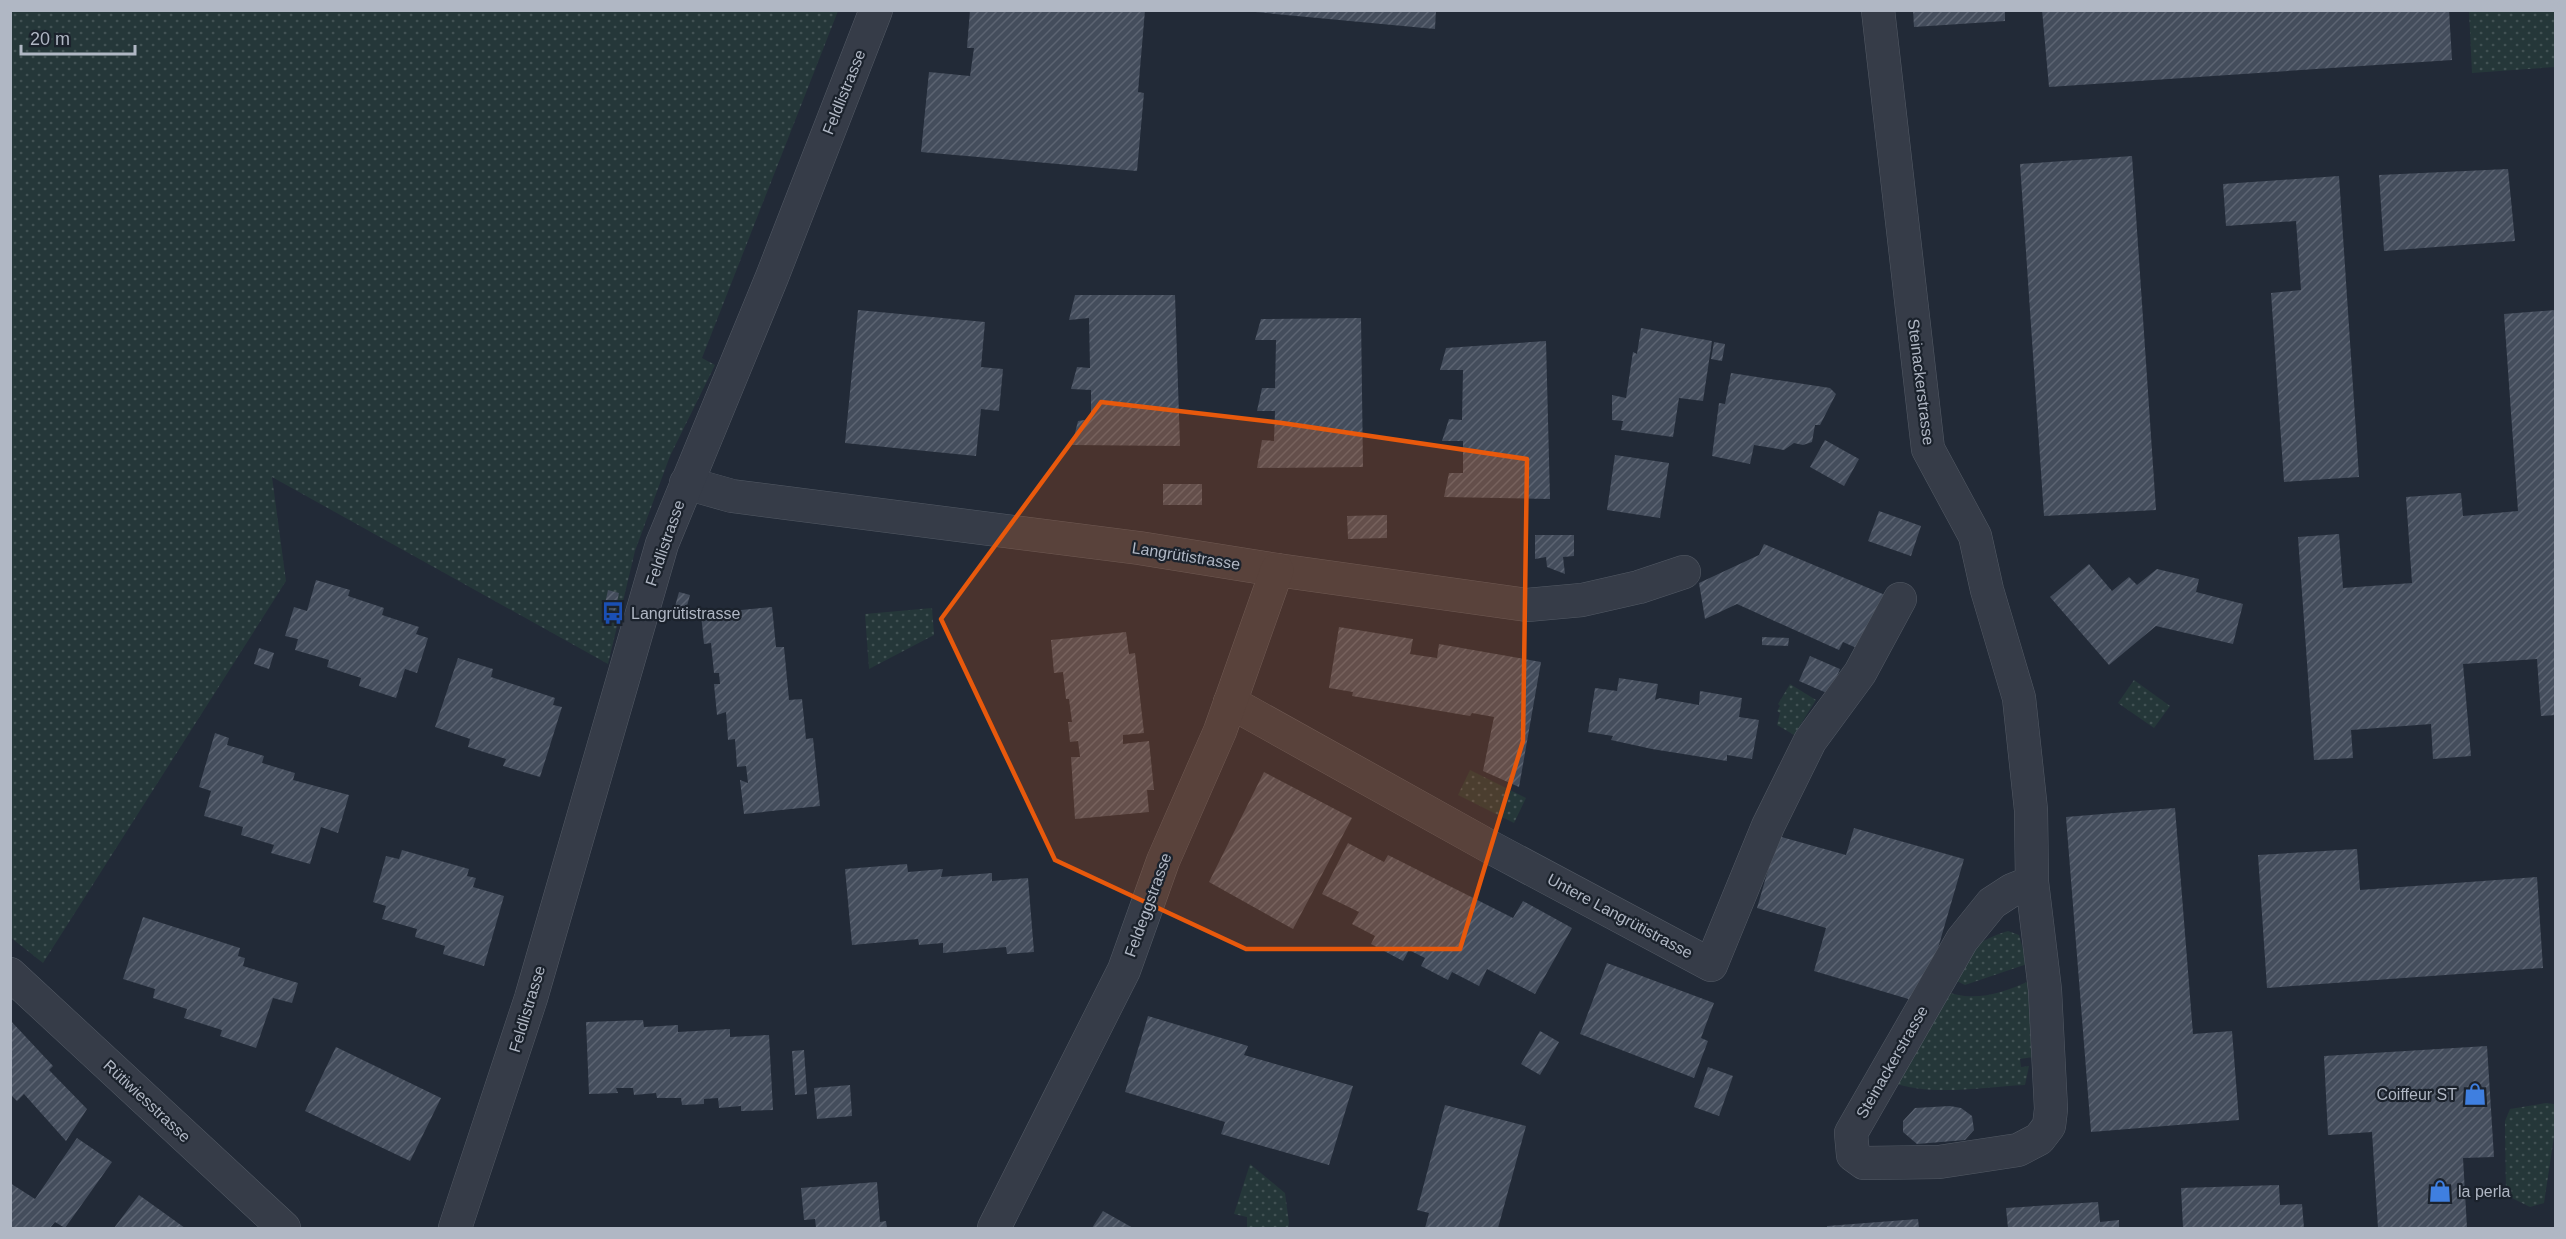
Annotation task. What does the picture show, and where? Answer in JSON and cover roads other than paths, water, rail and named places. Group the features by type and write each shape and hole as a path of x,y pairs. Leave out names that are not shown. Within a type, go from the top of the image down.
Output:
{"street":[{"name":"Feldlistrasse","path":"455,1228 531,998 662,544 772,277 876,10"},
{"name":"Steinackerstrasse","path":"1878,10 1928,449 1975,536 1987,591 2019,698 2029,787 2032,882 2045,990 2051,1109 2049,1126 2039,1139 2018,1150 1940,1162 1863,1163 1853,1155 1851,1133 1962,940 1992,903 2012,890 2032,882"},
{"name":"Langrütistrasse","path":"686,483 732,496 1139,548 1527,605 1582,600 1639,587 1683,572"},
{"name":"Feldeggstrasse","path":"994,1228 1124,970 1162,861 1220,731 1277,570"},
{"name":"Untere Langrütistrasse","path":"1230,702 1492,848 1711,965 1767,826 1810,741 1860,673 1900,599"},
{"name":"Rütiwiesstrasse","path":"10,974 284,1228"}],"place":[{"name":"Langrütistrasse","path":"613,613"},
{"name":"Coiffeur ST","path":"2475,1094"},
{"name":"la perla","path":"2440,1191"}]}
